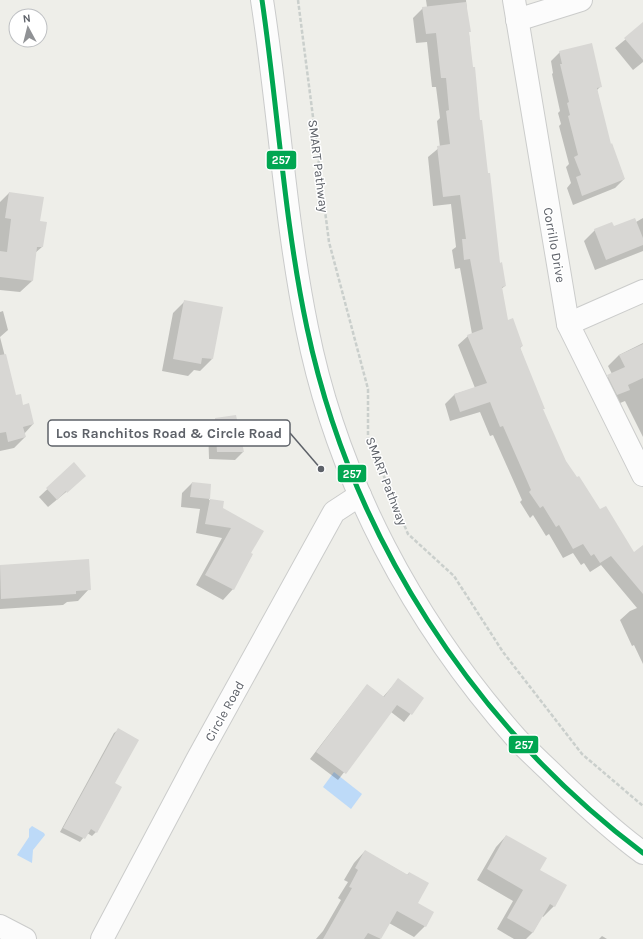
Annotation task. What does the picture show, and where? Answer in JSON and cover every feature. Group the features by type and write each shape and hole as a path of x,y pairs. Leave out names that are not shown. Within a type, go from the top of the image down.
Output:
{"street":[{"path":"262,0 271,56 295,256 307,328 331,419 360,495 398,573 445,648 481,696 519,741 582,802 643,853"},
{"path":"516,10 581,0"},
{"name":"Corrillo Drive","path":"516,10 568,324 643,475"},
{"path":"568,324 643,291"},
{"name":"Circle Road","path":"102,939 205,746 334,512 360,495"},
{"path":"0,926 25,939"}],"path":[{"name":"SMART Pathway","path":"298,0 329,242 368,389 368,438 408,534 454,576 503,652 582,754 643,806"}],"water":[{"path":"334,772 362,794 351,809 323,787"},
{"path":"32,826 45,835 33,850 32,863 17,855 29,837 29,829"}],"building":[{"path":"466,2 471,32 469,32 473,67 475,67 480,120 482,120 488,173 490,173 500,263 502,262 506,286 502,287 508,320 513,318 523,346 520,347 545,409 543,409 566,461 577,477 579,476 600,509 606,506 634,552 643,545 643,594 611,556 600,563 594,554 591,556 583,544 573,549 559,525 556,527 543,506 540,508 529,492 531,490 503,426 500,427 490,402 460,412 454,394 487,383 467,335 483,329 470,259 464,260 462,239 466,239 460,195 443,197 437,146 450,144 446,111 449,110 446,78 441,78 436,33 426,34 422,7"},
{"path":"643,22 643,60 624,38"},
{"path":"592,43 602,87 597,88 611,144 612,143 625,179 582,196 576,177 581,175 574,157 578,155 568,116 570,115 567,103 569,102 560,64 562,64 559,51"},
{"path":"9,192 44,197 40,221 47,222 43,247 37,247 33,281 0,277 0,251 7,252 11,219 5,218"},
{"path":"635,218 643,238 643,245 606,260 594,229 612,222 614,226"},
{"path":"184,300 223,307 213,359 202,358 201,364 173,359"},
{"path":"643,344 643,378 628,385 630,390 617,395 607,375 625,367 619,355"},
{"path":"6,354 16,395 21,394 23,405 29,403 34,424 23,427 26,437 8,442 6,432 0,433 0,355"},
{"path":"236,415 244,452 217,452 215,418"},
{"path":"74,462 86,476 57,500 46,488"},
{"path":"192,482 211,484 210,499 190,497"},
{"path":"210,499 224,501 223,508 264,531 251,553 253,554 234,590 205,575 231,528 205,524"},
{"path":"89,559 91,590 76,591 76,594 1,599 0,565"},
{"path":"398,678 424,698 412,715 397,705 346,774 316,752 367,684 384,697"},
{"path":"118,728 139,740 115,783 122,787 97,833 91,829 85,839 63,828"},
{"path":"506,835 547,858 540,870 567,885 555,907 550,904 533,933 507,918 523,890 487,869"},
{"path":"365,850 408,875 409,872 429,883 418,903 434,912 426,927 397,911 381,939 368,933 364,939 323,939 352,888 349,887 358,870 355,868"}],"transit line":[{"name":"257","path":"262,0 287,205 299,287 307,328 327,405 354,480 388,552 428,620 474,685 525,746 582,802 643,853"}],"place":[{"name":"Los Ranchitos Road & Circle Road","path":"321,469"}]}
